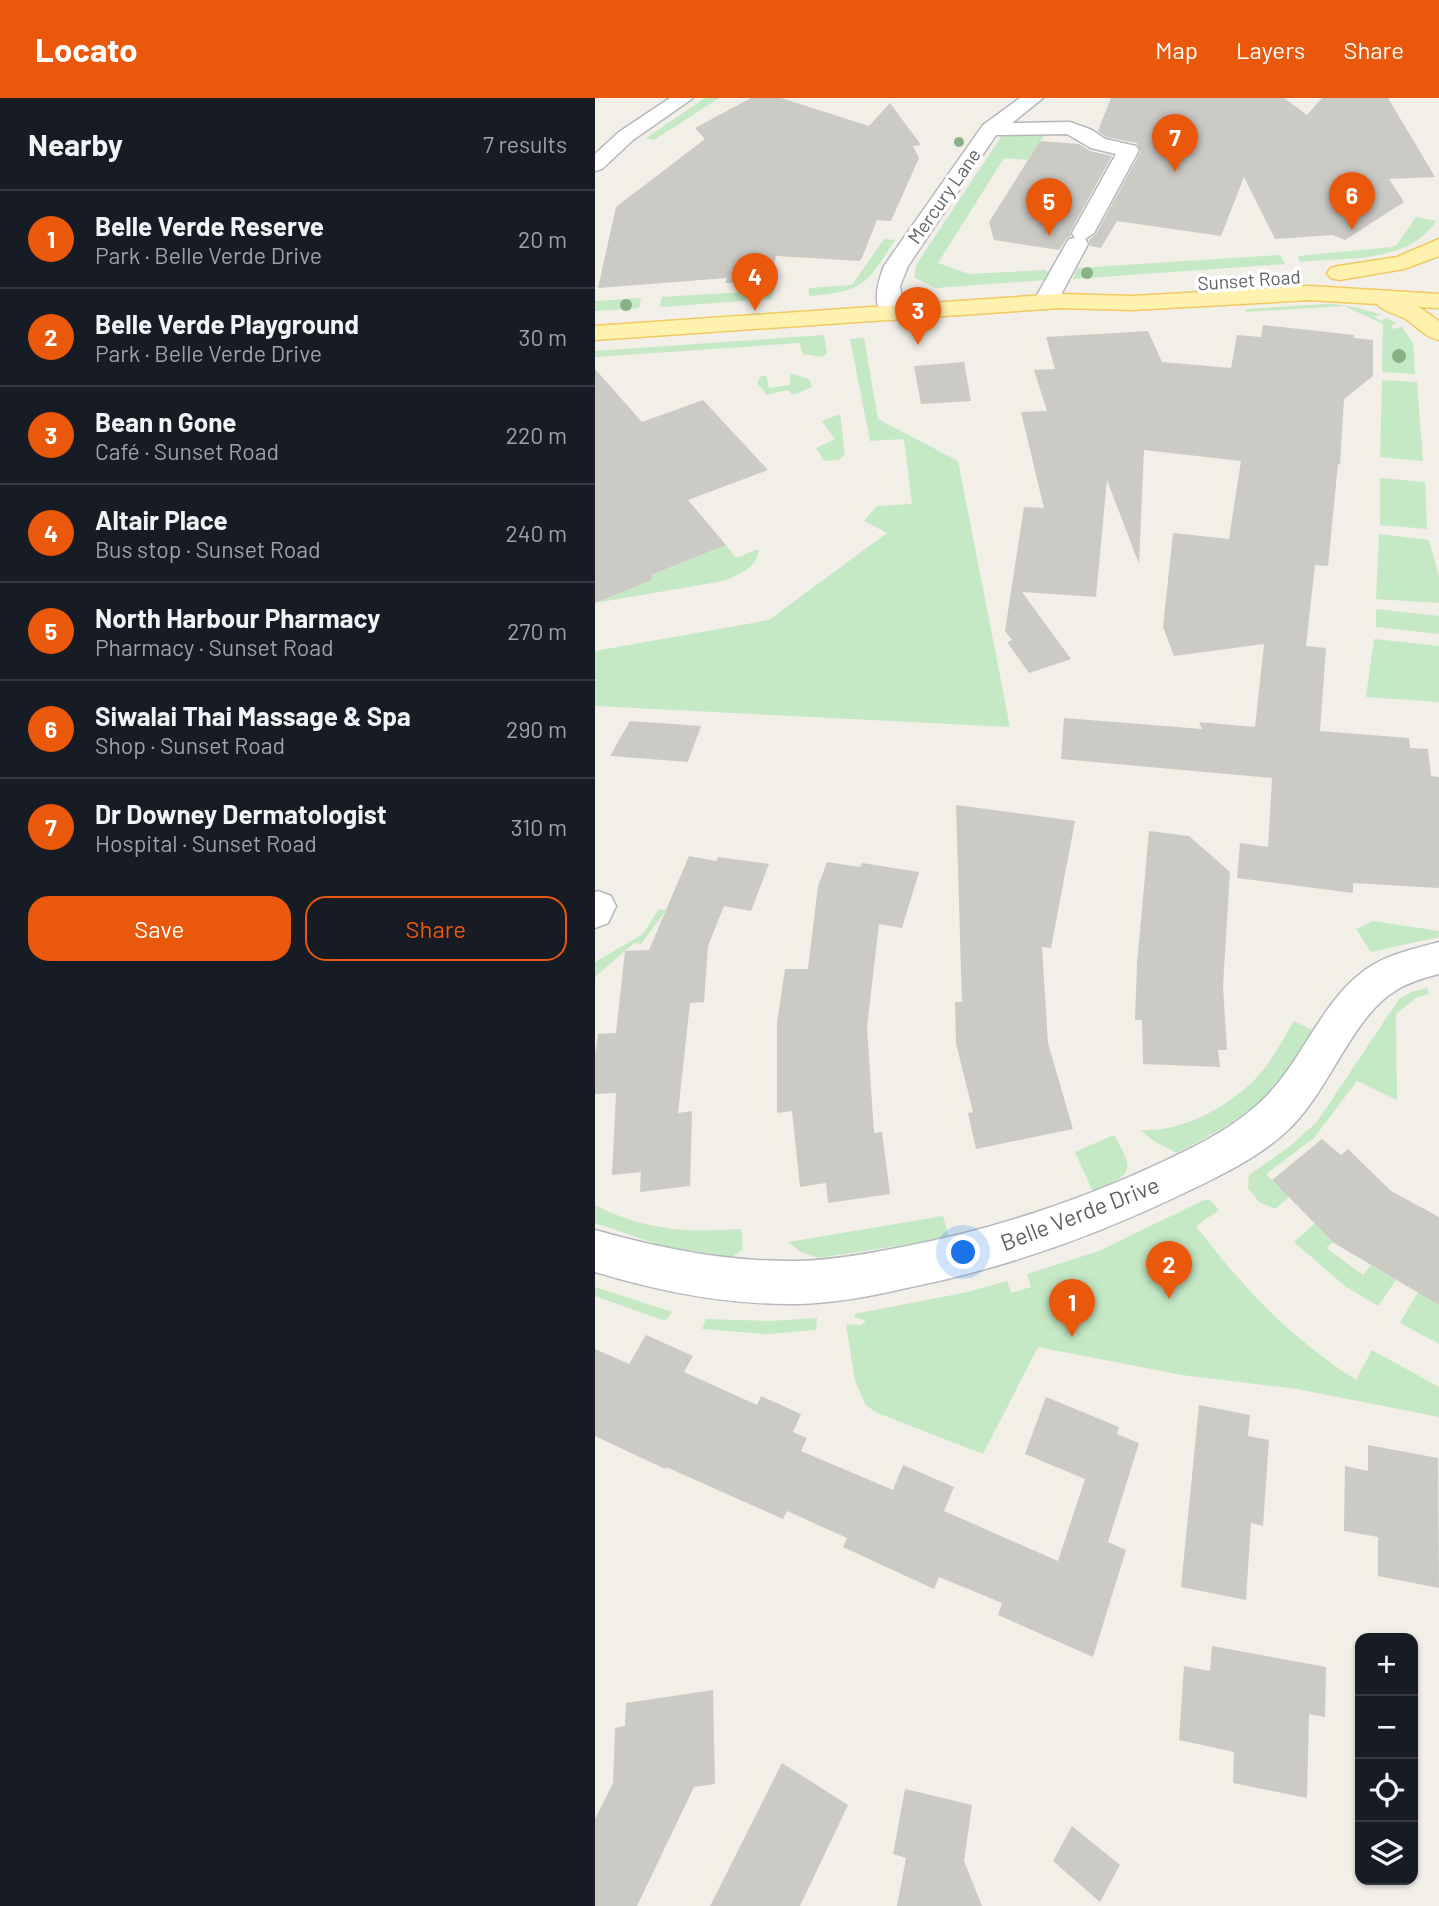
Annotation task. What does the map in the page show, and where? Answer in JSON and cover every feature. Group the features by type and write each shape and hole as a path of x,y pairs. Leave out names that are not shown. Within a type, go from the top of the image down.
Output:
{"main road":[{"path":"1339,273 1401,262 1424,255 1439,246"},
{"name":"Sunset Road","path":"1052,302 1122,290 1339,273 1439,277"},
{"path":"1439,277 1434,287 1439,298"},
{"name":"Sunset Road","path":"595,333 1052,302 1142,303 1298,293 1439,298"},
{"path":"1362,296 1413,313 1439,333"}],"street":[{"path":"595,165 603,147 683,98"},
{"name":"Mercury Lane","path":"892,313 888,286 892,273 990,129 1033,98"},
{"path":"990,129 1070,128 1085,134 1098,144 1129,150 1080,238 1052,302"},
{"name":"Belle Verde Drive","path":"595,1251 655,1269 702,1278 769,1282 832,1281 937,1262 1040,1233 1103,1210 1205,1163 1248,1138 1282,1109 1308,1076 1351,1006 1365,992 1398,970 1421,961 1439,958"}],"green space":[{"path":"705,98 719,98 654,140 646,138"},
{"path":"1054,130 1049,136 1044,136 1027,160 1004,158 938,263 969,274 1045,270 1050,273 1046,280 935,288 914,277 916,265 1003,134"},
{"path":"1416,217 1436,221 1424,235 1393,252 1300,262 1298,256 1392,247 1397,245"},
{"path":"884,239 895,240 877,267 862,283 842,292 809,296 809,288 852,285"},
{"path":"1280,255 1285,264 1073,279 1077,268"},
{"path":"774,290 771,299 661,307 660,304 662,297"},
{"path":"641,298 639,308 595,311 595,301"},
{"path":"1327,304 1348,306 1382,315 1374,316 1381,321 1387,318 1396,323 1391,326 1393,329 1402,327 1413,343 1415,374 1382,372 1383,324 1344,306 1245,312 1247,309"},
{"path":"824,335 827,353 822,357 803,354 799,343 595,357 595,351"},
{"path":"864,338 878,419 958,461 1010,727 595,706 595,651 769,620 887,533 864,521 877,506 912,504 904,439 870,441 850,339"},
{"path":"790,373 809,379 812,387 793,395 788,390 767,395 757,383 760,377 766,375 769,388 790,385"},
{"path":"1382,380 1417,382 1423,461 1380,457"},
{"path":"840,414 845,454 839,460 824,461 816,448 835,439 822,421"},
{"path":"1380,478 1425,482 1427,529 1380,525"},
{"path":"1379,534 1429,540 1439,576 1439,603 1376,599"},
{"path":"726,545 736,558 759,549 758,555 747,570 723,581 595,603 652,580 651,575"},
{"path":"1376,609 1439,616 1439,634 1376,627"},
{"path":"1374,639 1439,646 1439,702 1366,697"},
{"path":"659,909 666,910 641,944 634,943 595,977 595,962 643,934"},
{"path":"1373,921 1439,931 1439,937 1371,952 1356,929"},
{"path":"1427,988 1429,994 1416,998 1396,1014 1397,1100 1357,1081 1314,1138 1266,1174 1289,1197 1275,1209 1259,1202 1248,1188 1249,1175 1289,1147 1317,1122 1399,999"},
{"path":"1294,1021 1312,1030 1276,1085 1241,1116 1177,1153 1152,1140 1141,1130 1158,1130 1192,1121 1226,1103 1254,1081 1265,1068"},
{"path":"1114,1135 1126,1158 1126,1171 1116,1181 1093,1192 1075,1152"},
{"path":"1204,1200 1210,1200 1219,1210 1196,1226 1250,1291 1289,1329 1309,1347 1356,1380 1372,1350 1439,1387 1439,1417 1297,1389 1182,1375 1038,1347 983,1454 875,1412 866,1405 855,1381 846,1324 861,1325 866,1321 854,1314 968,1292 1007,1281 1011,1293 1031,1287 1027,1274 1099,1251"},
{"path":"595,1205 630,1220 666,1228 741,1229 743,1249 732,1257 663,1246 595,1223"},
{"path":"943,1216 949,1238 818,1258 801,1252 788,1242"},
{"path":"1315,1223 1333,1242 1326,1248 1363,1275 1371,1265 1396,1280 1378,1306 1345,1286 1294,1242"},
{"path":"595,1287 672,1312 665,1321 595,1296"},
{"path":"1418,1292 1439,1305 1439,1344 1400,1323"},
{"path":"817,1318 816,1330 767,1334 702,1329 706,1319 769,1321"}],"building":[{"path":"751,98 781,98 869,126 890,103 921,145 913,146 919,158 891,221 877,220 862,258 859,261 776,256 769,283 725,283 727,278 598,288 616,207 705,139 695,128"},
{"path":"1111,98 1284,98 1307,115 1322,98 1388,98 1435,177 1389,179 1404,202 1345,240 1333,235 1275,239 1244,177 1221,236 1117,221 1101,248 1090,246 1089,240 1096,234 1141,151 1137,143 1106,137 1098,131"},
{"path":"1040,141 1079,144 1090,151 1112,156 1070,232 1071,236 1059,250 994,240 989,222"},
{"path":"1263,325 1354,335 1354,338 1373,340 1373,376 1344,399 1340,465 1338,464 1328,566 1315,565 1306,646 1326,648 1320,731 1409,738 1410,748 1428,749 1431,776 1439,777 1439,888 1353,883 1353,893 1237,878 1240,843 1268,847 1272,778 1061,759 1064,718 1202,729 1199,722 1255,727 1264,644 1174,656 1163,627 1173,533 1229,539 1241,461 1144,450 1139,564 1107,480 1096,597 1022,592 1071,659 1029,673 1007,642 1012,640 1005,631 1024,507 1044,508 1021,412 1047,411 1034,370 1055,369 1046,337 1148,331 1162,362 1231,368 1237,335 1261,337"},
{"path":"964,362 971,401 921,404 914,366"},
{"path":"595,369 642,422 703,400 768,470 688,500 726,545 651,575 652,580 595,603"},
{"path":"630,721 701,726 688,762 610,756"},
{"path":"956,805 1075,821 1051,948 1042,947 1048,1043 1073,1129 976,1149 968,1113 973,1112 956,1043 955,1002 962,1002"},
{"path":"1149,831 1189,836 1230,872 1223,986 1227,1050 1218,1050 1220,1067 1143,1064 1142,1020 1135,1020 1137,964"},
{"path":"689,856 716,861 718,857 769,864 751,911 724,906 708,946 704,1002 690,1003 678,1113 692,1111 690,1186 640,1192 641,1172 612,1175 616,1093 595,1094 598,1034 616,1033 625,951 649,950"},
{"path":"827,862 860,867 862,863 919,872 902,928 879,924 867,1027 874,1133 882,1132 890,1194 828,1203 826,1183 800,1187 792,1111 777,1113 777,1023 785,969 808,969 818,886"},
{"path":"1322,1139 1341,1155 1348,1149 1391,1191 1439,1217 1439,1305 1334,1243 1272,1180"},
{"path":"646,1335 693,1356 684,1372 757,1405 761,1396 801,1414 793,1432 807,1438 801,1451 893,1490 903,1465 954,1487 944,1511 1058,1561 1085,1479 1025,1454 1046,1397 1119,1427 1117,1434 1139,1443 1108,1542 1126,1550 1093,1657 998,1615 1002,1603 939,1577 934,1589 843,1547 847,1538 787,1511 783,1519 595,1436 595,1349 629,1364"},
{"path":"1199,1405 1250,1415 1248,1436 1269,1440 1263,1526 1251,1523 1246,1600 1181,1587"},
{"path":"1368,1445 1438,1458 1439,1588 1378,1576 1378,1537 1344,1531 1345,1466 1368,1471"},
{"path":"1212,1646 1326,1667 1325,1717 1309,1714 1307,1798 1233,1783 1234,1752 1179,1740 1184,1666 1210,1671"},
{"path":"713,1690 715,1784 694,1787 637,1906 595,1906 595,1819 613,1783 615,1728 625,1726 626,1703"},
{"path":"782,1763 848,1805 800,1906 710,1906"},
{"path":"905,1789 972,1805 964,1861 982,1906 897,1906 906,1858 893,1854"},
{"path":"1072,1826 1120,1865 1100,1902 1053,1861"}],"place":[{"name":"Dr Downey Dermatologist","path":"1175,172"},
{"name":"Siwalai Thai Massage & Spa","path":"1352,230"},
{"name":"North Harbour Pharmacy","path":"1049,236"},
{"name":"Altair Place","path":"755,311"},
{"name":"Bean n Gone","path":"918,345"},
{"name":"Belle Verde Playground","path":"1169,1299"},
{"name":"Belle Verde Reserve","path":"1072,1337"}]}
